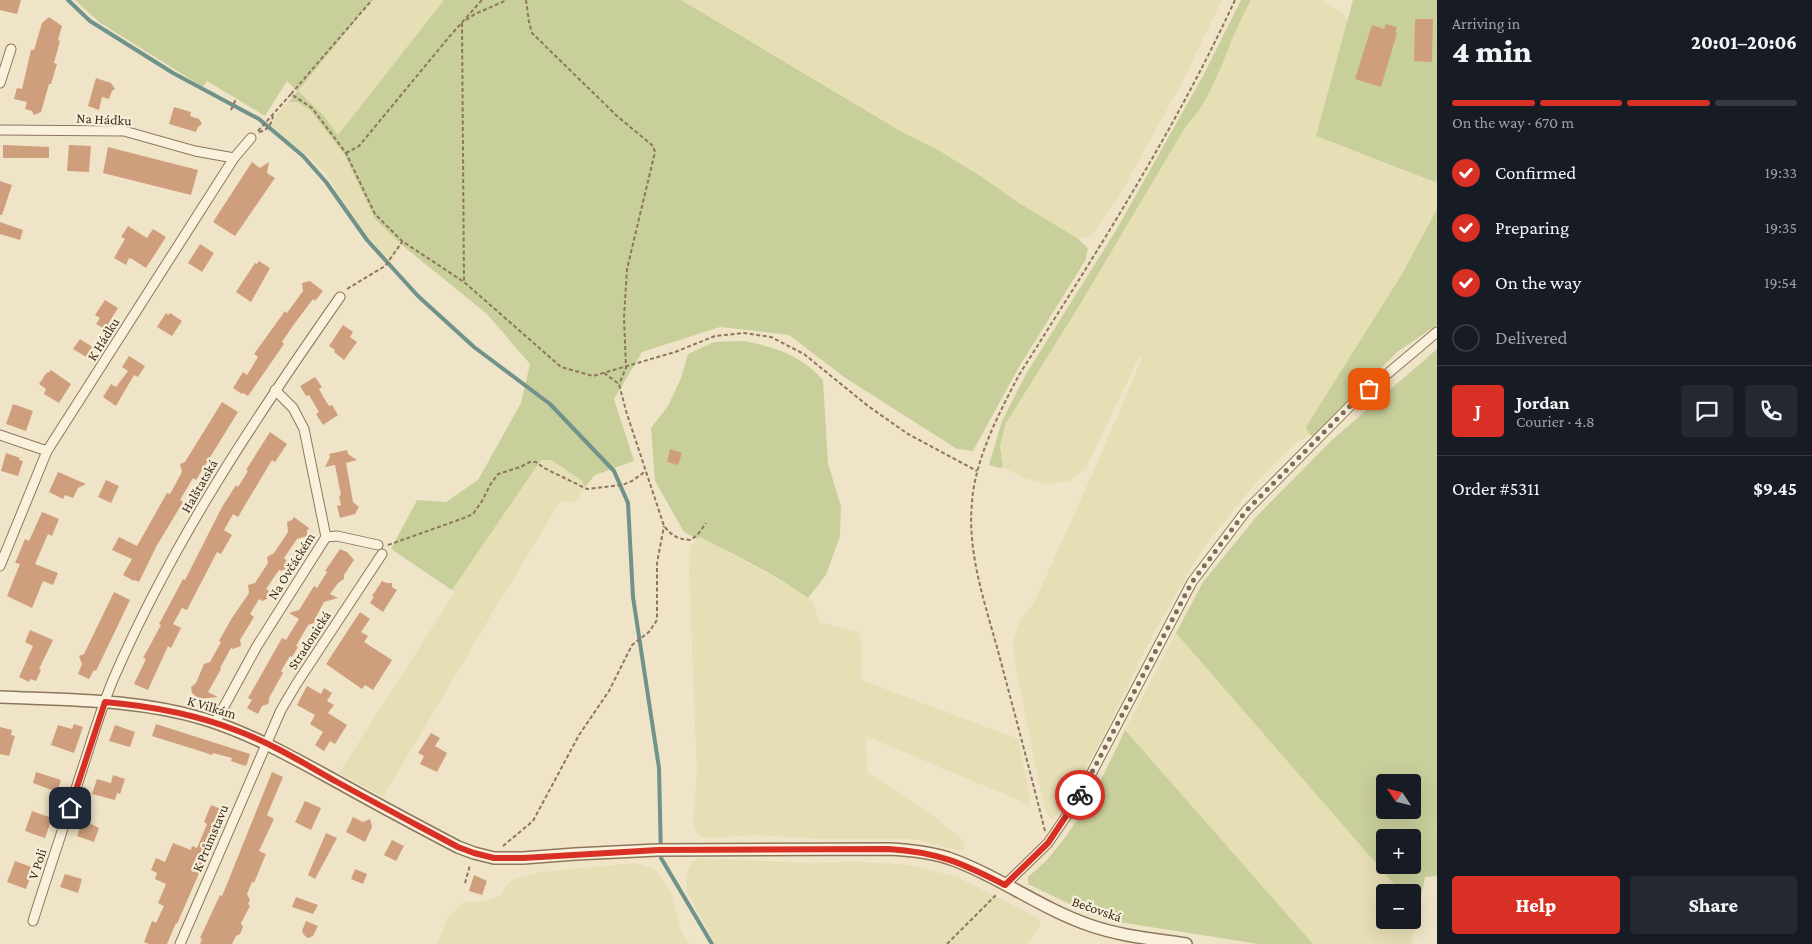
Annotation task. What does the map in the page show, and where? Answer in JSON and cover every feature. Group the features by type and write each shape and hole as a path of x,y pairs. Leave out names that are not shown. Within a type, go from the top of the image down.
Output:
{"street":[{"path":"0,83 11,49"},
{"name":"Na Hádku","path":"0,130 124,131 195,151 234,158"},
{"name":"K Hádku","path":"0,566 47,451 234,158 253,136"},
{"name":"Halštatská","path":"105,702 124,655 156,589 218,478 275,390 340,297"},
{"path":"1005,885 1048,843 1078,799 1192,582 1246,511 1354,402 1437,332"},
{"name":"Na Ovčáckém","path":"215,723 257,646 326,537 304,429 293,408 275,390"},
{"path":"0,435 47,451"},
{"path":"326,537 338,536 381,549"},
{"name":"Stradonická","path":"266,744 281,710 381,549"},
{"name":"K Vilkám","path":"0,697 105,702 156,708 215,723 266,744 458,847 494,858 661,850"},
{"name":"V Poli","path":"33,921 105,702"},
{"name":"K Průmstavu","path":"180,944 266,744"},
{"name":"Bečovská","path":"661,850 910,850 948,858 1093,926 1137,937 1186,944"}],"path":[{"path":"253,136 372,0"},
{"path":"346,153 360,146 482,0"},
{"path":"462,23 475,14 507,0"},
{"path":"526,0 532,33 616,116 653,146 655,152 627,268 624,317 626,368 618,384"},
{"path":"1048,843 978,578 971,534 972,501 977,471 1004,405 1019,375 1130,199 1203,66 1235,0"},
{"path":"462,23 464,282"},
{"path":"291,94 312,108 346,153 375,214 402,241 464,282 562,367 593,376 626,368 675,352 715,336 744,333 771,337 804,354 868,406 908,434 977,471"},
{"path":"231,110 236,99"},
{"path":"253,136 266,130 271,123 273,114"},
{"path":"340,297 348,288 385,266 402,241"},
{"path":"604,373 618,384 664,526 671,535 679,540 691,540 706,523"},
{"path":"381,549 473,514 498,474 530,462 536,462 544,468 587,489 632,481 646,471"},
{"path":"494,858 504,844 533,821 579,735 608,691 632,645 646,634 657,620 657,563 664,526"},
{"path":"465,883 474,853"},
{"path":"946,944 1005,885"}],"shaded area":[{"path":"372,0 444,0 338,135 323,115 297,91"},
{"path":"681,0 1222,0 1181,84 1117,200 1090,237 1077,238 938,150 902,132"},
{"path":"1251,0 1321,0 1343,13 1348,21 1316,136 1437,184 1437,209 1402,274 1307,427 1310,435 1297,442 1259,479 1211,538 1191,568 1145,650 1067,804 1052,819 1048,816 1042,797 1015,663 1013,642 1020,621 1035,601 1142,358 1139,357 1086,468 1069,481 1047,484 1024,478 1003,467 1000,446 1005,425 1082,301 1186,126 1193,119 1213,86 1235,32"},
{"path":"289,102 297,102 310,110 344,154 375,219 402,245 391,262 367,237 325,173 307,155 270,127 282,106"},
{"path":"541,460 551,460 581,480 585,487 574,503 564,501 559,504 383,797 339,773 455,592 452,590"},
{"path":"700,537 796,589 813,602 819,622 860,632 862,652 861,680 1018,739 1030,805 866,736 867,772 933,815 963,841 965,848 962,851 914,839 821,839 759,835 704,838 696,832 693,823 697,773 689,572 690,547"},
{"path":"1176,633 1376,863 1376,874 1385,874 1394,884 1376,884 1376,929 1414,929 1411,944 1313,944 1125,730"},
{"path":"698,858 804,863 858,862 911,865 957,877 1031,914 1040,920 1040,925 1036,933 1025,944 715,944 687,891 686,876 691,863"},
{"path":"637,863 655,869 671,892 680,928 689,944 437,944 449,916 465,902 483,902 501,896 506,886 513,880 540,872"}],"green space":[{"path":"75,0 372,0 298,91 323,115 338,135 444,0 681,0 902,132 938,150 1077,238 1088,248 1085,261 1019,367 973,451 957,449 844,377 789,335 720,327 642,352 614,399 634,461 595,475 585,487 581,480 551,460 541,460 452,590 391,549 417,500 446,502 478,480 521,403 530,364 487,314 402,245 375,219 344,154 310,110 297,102 289,102 297,91 287,81 265,116 207,81 203,87 99,22"},
{"path":"1241,0 1251,0 1202,106 1186,126 1082,301 1005,425 1000,446 1003,467 999,468 989,465 1002,421 1026,374 1115,232 1204,74"},
{"path":"1353,0 1437,0 1437,183 1316,136"},
{"path":"1437,209 1437,325 1397,352 1314,437 1310,435 1306,427 1402,274"},
{"path":"744,341 787,353 806,364 823,380 828,463 841,507 840,536 826,575 808,598 756,566 700,537 697,539 684,532 655,481 651,428 668,406 681,378 688,354 714,342"},
{"path":"1437,349 1437,876 1425,877 1421,897 1421,884 1394,884 1385,874 1421,874 1421,829 1376,829 1376,863 1176,633 1203,582 1257,516 1332,440"},
{"path":"1125,730 1313,944 1259,944 1112,921 1082,910 1028,884 1028,877 1048,859 1083,812"}],"building":[{"path":"0,0 21,0 17,14 0,10"},
{"path":"49,17 62,26 54,63 57,64 41,112 34,115 32,111 25,109 27,102 14,99 17,88 22,89 31,50 34,50 42,23"},
{"path":"1415,19 1433,19 1432,62 1414,61"},
{"path":"1386,24 1397,27 1395,32 1397,33 1381,87 1355,79 1372,25 1384,29"},
{"path":"96,78 111,83 115,89 112,91 109,99 102,97 99,110 88,106"},
{"path":"174,107 191,112 190,116 199,119 202,124 196,132 169,124"},
{"path":"3,145 49,147 49,158 3,158"},
{"path":"69,145 91,146 89,172 67,171"},
{"path":"108,147 198,170 191,195 103,173"},
{"path":"252,162 260,168 269,162 267,173 275,178 235,236 213,222"},
{"path":"0,181 12,185 2,215 0,215"},
{"path":"0,222 23,230 20,240 0,234"},
{"path":"128,226 147,238 153,229 166,237 146,268 129,258 126,265 114,258 125,239 121,237"},
{"path":"200,244 214,253 202,272 188,263"},
{"path":"259,261 270,268 251,302 236,292 255,263 257,264"},
{"path":"310,281 323,291 315,301 313,299 292,327 282,342 284,344 248,396 242,394 233,388 243,372 247,375 258,357 254,354 285,311 287,313 303,291 302,283"},
{"path":"105,300 118,308 105,329 96,324 100,318 95,315"},
{"path":"166,313 168,315 170,313 182,321 172,336 157,327"},
{"path":"343,325 353,332 350,337 357,342 344,360 329,346"},
{"path":"80,339 94,348 88,358 73,349"},
{"path":"129,356 145,366 138,377 134,375 116,406 103,397 111,384 116,387 128,371 122,367"},
{"path":"51,370 71,384 59,403 44,394 46,389 39,384 47,372"},
{"path":"315,377 322,387 319,389 324,398 329,406 332,405 338,415 323,425 316,414 319,412 309,395 306,396 300,386"},
{"path":"222,402 238,412 196,480 193,478 180,500 183,502 156,547 139,582 134,581 123,575 132,559 112,550 119,537 137,546 167,493 170,494 182,472 180,464 185,462"},
{"path":"13,404 33,411 26,431 6,424"},
{"path":"270,432 287,444 275,462 272,460 238,517 233,514 224,530 232,535 221,554 217,552 187,610 182,608 173,624 181,628 171,648 168,646 148,690 134,684 146,659 143,658 183,579 185,580 222,507 236,485 238,487 248,471 246,470"},
{"path":"670,449 682,453 678,465 667,462"},
{"path":"347,450 348,454 357,460 346,463 353,502 359,507 355,514 340,518 337,506 341,505 339,496 341,495 335,465 325,467 330,457 329,454"},
{"path":"6,453 23,461 18,476 1,471"},
{"path":"58,472 86,484 78,488 73,498 65,495 63,499 49,492"},
{"path":"106,480 119,486 111,503 98,497"},
{"path":"42,512 59,519 52,536 48,534 35,564 58,573 53,585 43,581 32,608 7,596 20,564 15,563 25,539 29,541"},
{"path":"294,517 309,528 307,536 297,539 284,558 288,566 286,569 279,570 266,589 269,591 267,599 262,601 259,599 250,614 254,617 240,640 241,646 231,648 208,692 218,697 199,699 192,693 191,687 196,683 204,664 210,662 232,618 249,593 248,585 255,583 268,563 267,557 274,553 288,532 287,522"},
{"path":"340,549 347,552 354,560 344,575 344,579 338,583 330,594 338,598 324,602 314,623 308,625 296,646 298,647 281,671 283,673 269,698 268,704 262,706 258,714 247,708 252,700 248,698 282,638 286,640 299,619 289,613 299,610 314,586 317,588 327,572 325,571"},
{"path":"382,581 392,583 392,587 397,590 383,612 370,603 374,597 372,596"},
{"path":"114,592 130,600 96,671 94,670 89,679 78,674 82,664 79,656 84,654"},
{"path":"360,612 370,619 361,632 368,636 364,642 392,660 373,690 365,685 362,689 326,664"},
{"path":"30,630 53,640 39,669 41,670 36,681 30,679 29,682 19,677 33,646 25,642"},
{"path":"307,686 321,694 324,688 332,693 327,701 334,705 328,713 347,725 335,744 330,741 324,751 315,745 323,732 310,724 315,715 297,705"},
{"path":"74,724 83,727 74,753 51,745 58,725 72,729"},
{"path":"156,724 250,754 247,764 245,766 231,761 232,758 213,753 212,755 152,736"},
{"path":"115,725 135,732 130,747 109,741"},
{"path":"0,727 12,730 11,735 15,736 9,756 0,754"},
{"path":"431,733 440,738 435,746 447,753 437,772 420,764 424,756 418,753"},
{"path":"36,772 61,780 57,792 33,783"},
{"path":"272,772 283,777 267,815 274,819 259,851 266,854 254,883 252,882 247,894 250,906 241,923 243,927 232,944 200,944 202,939 200,938 220,895 222,896"},
{"path":"113,775 125,779 120,794 117,793 115,800 92,794 97,779 111,783"},
{"path":"305,801 321,808 311,830 295,822"},
{"path":"211,805 226,811 177,924 167,944 149,944 144,942 152,921 156,923 164,906 158,903 166,884 155,879 157,873 151,870 156,858 165,862 173,843 191,850 192,846 197,848 207,824 204,822"},
{"path":"32,811 52,818 45,838 25,831"},
{"path":"353,817 363,822 370,819 372,827 365,842 346,832"},
{"path":"85,821 99,828 94,842 77,836 82,822 84,823"},
{"path":"326,833 337,838 315,879 308,875"},
{"path":"392,840 404,846 396,861 384,855"},
{"path":"15,861 34,868 26,889 7,882"},
{"path":"355,869 367,874 363,884 351,879"},
{"path":"65,874 82,879 78,893 60,887"},
{"path":"474,875 487,881 482,895 469,891"},
{"path":"296,897 318,905 313,914 292,907"},
{"path":"306,921 318,926 313,936 308,938 302,931"}],"waterway":[{"path":"68,0 90,21 173,73 259,119 303,156 326,182 367,240 418,296 474,347 550,404 614,471 628,503 633,597 659,768 661,858 712,944"}],"way so far":[{"path":"1080,795 1192,582 1246,511 1369,389"}],"route":[{"path":"70,808 105,702 173,711 202,718 241,732 295,758 458,847 494,858 658,850 910,850 948,858 1005,885 1048,843 1080,795"}]}
